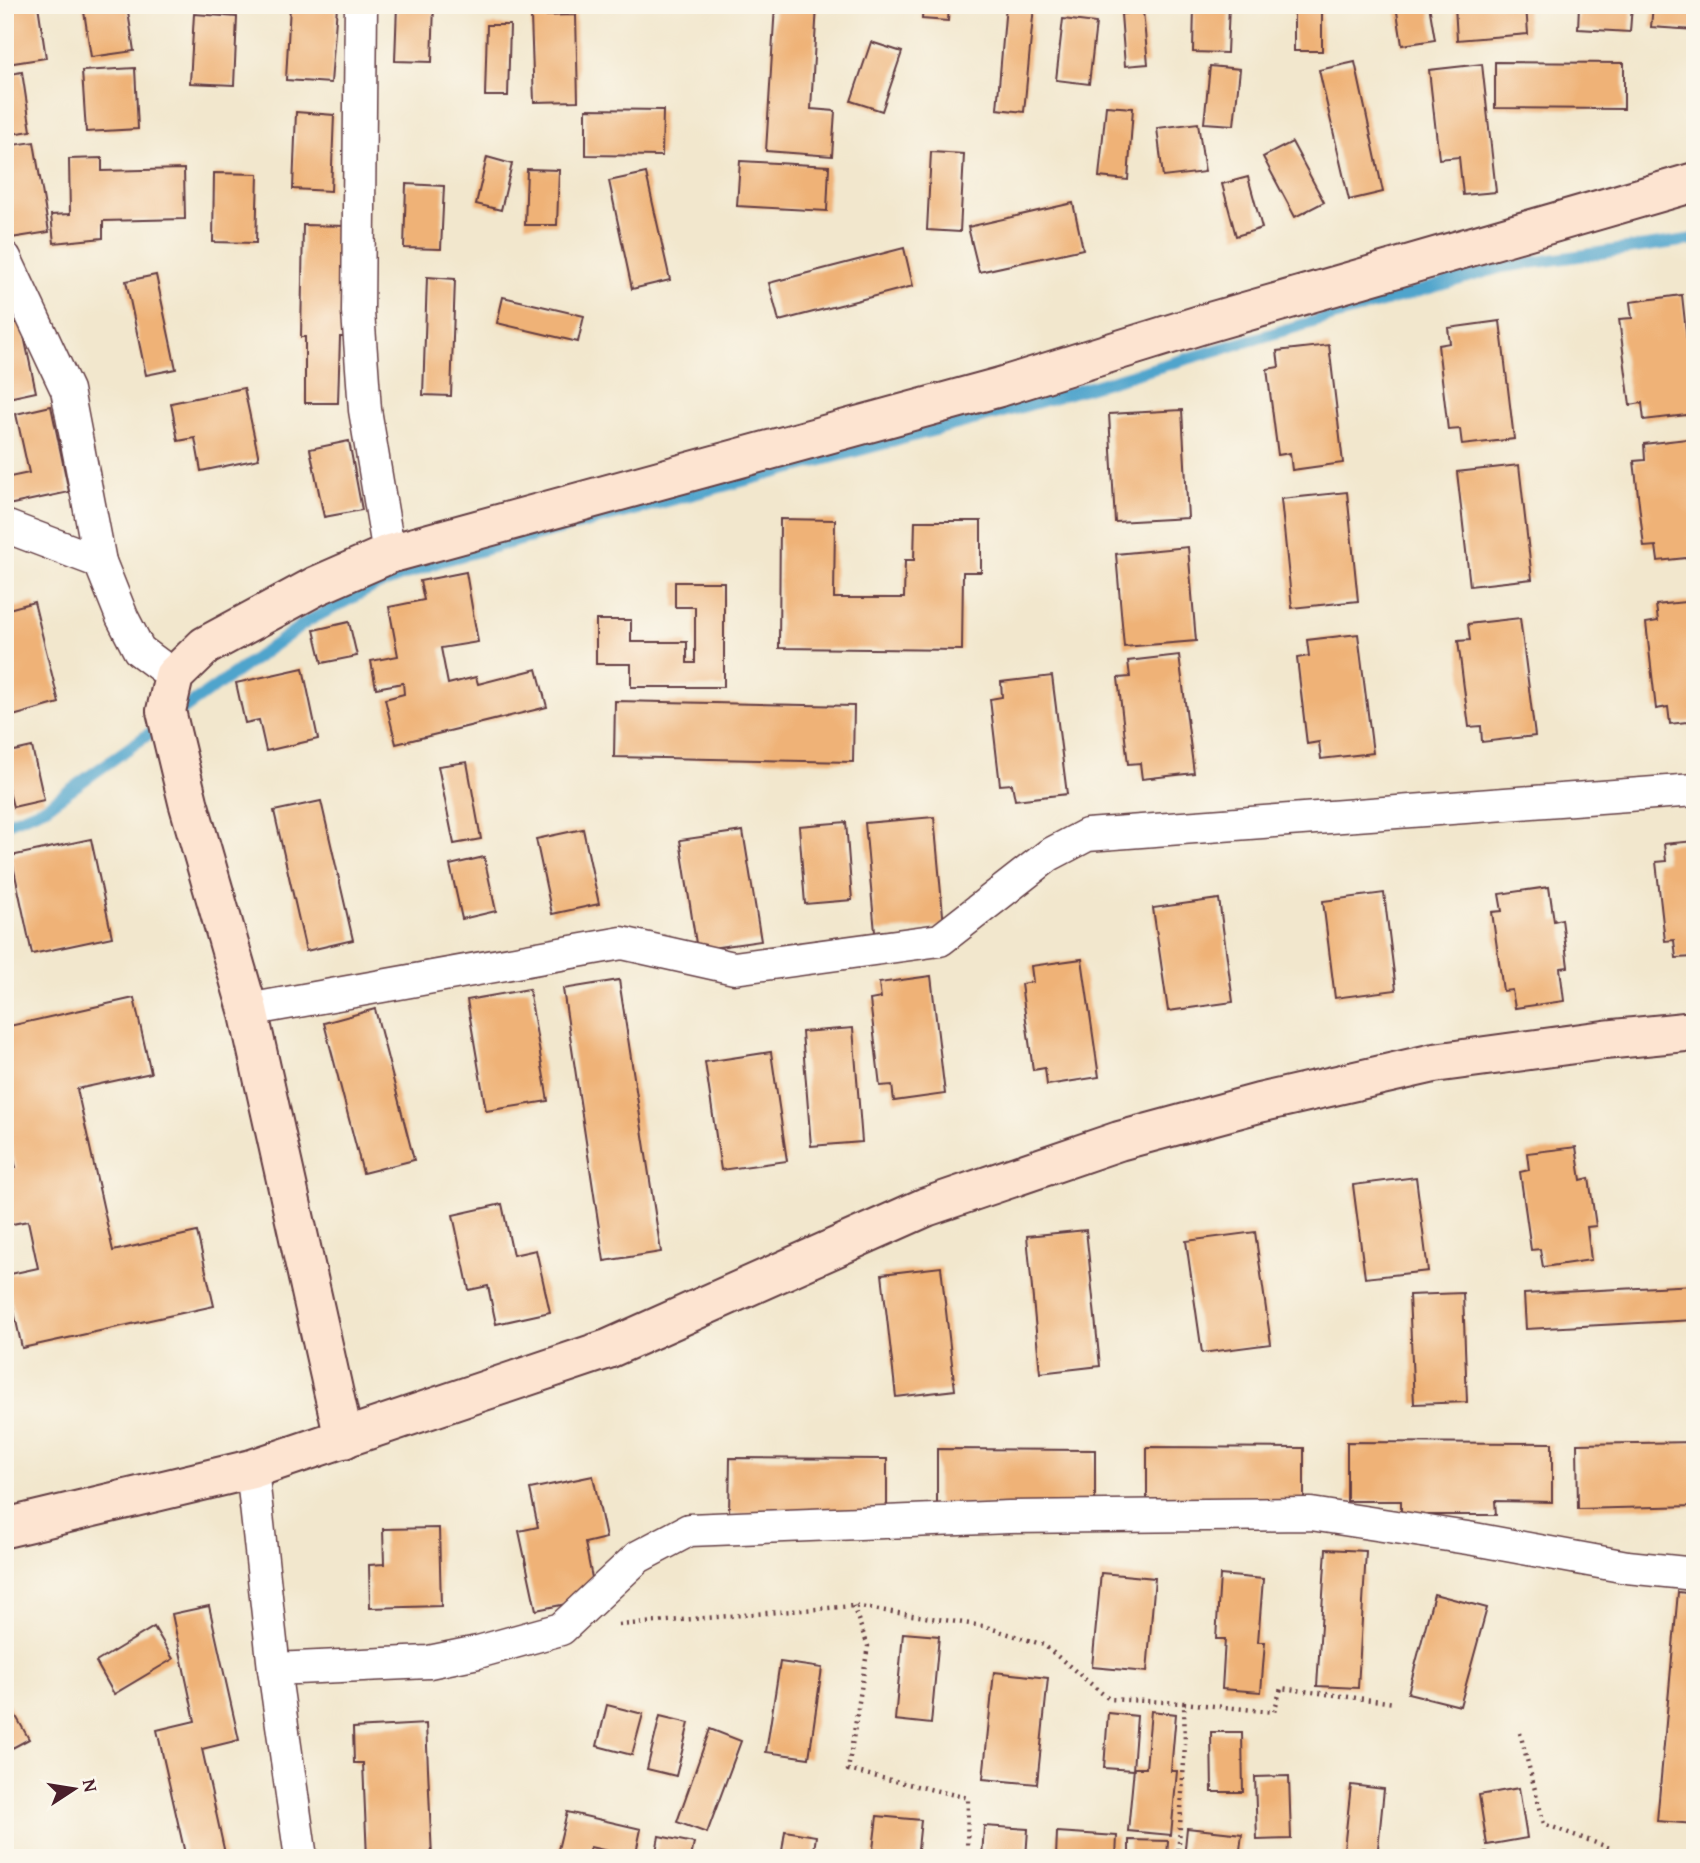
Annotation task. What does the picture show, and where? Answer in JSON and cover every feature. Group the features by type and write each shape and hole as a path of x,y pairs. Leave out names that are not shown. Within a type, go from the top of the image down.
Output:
{"street":[{"path":"361,5 358,312 365,410 389,554"},
{"path":"170,705 205,646 316,586 389,554 1000,387 1203,324 1695,182"},
{"path":"5,258 67,390 100,562 122,617 170,705 188,802 248,1010 344,1439"},
{"path":"5,526 100,562"},
{"path":"248,1010 622,943 734,968 940,940 1049,855 1087,835 1695,790"},
{"path":"5,1528 252,1469 608,1349 926,1207 1119,1141 1259,1103 1434,1063 1604,1040 1695,1031"},
{"path":"252,1469 274,1669 301,1858"},
{"path":"274,1669 429,1662 478,1652 561,1629 638,1557 689,1530 1009,1517 1311,1514 1474,1539 1627,1567 1695,1574"}],"path":[{"path":"853,1606 867,1646 848,1770 968,1798 967,1858"},
{"path":"561,1629 853,1606 983,1626 1044,1645 1109,1699 1184,1703 1274,1713 1281,1688 1395,1703"},
{"path":"1178,1858 1185,1745 1184,1703"},
{"path":"1520,1733 1545,1824 1610,1848 1609,1858"},
{"path":"1486,1851 1486,1858"}],"building":[{"path":"5,5 38,5 46,58 7,64"},
{"path":"83,5 127,5 134,51 91,57"},
{"path":"290,5 337,6 331,83 286,80"},
{"path":"397,5 434,5 432,62 395,61"},
{"path":"775,5 817,5 811,109 835,111 832,156 766,151"},
{"path":"923,5 949,5 948,21 922,19"},
{"path":"1006,5 1034,6 1024,112 997,109"},
{"path":"1194,5 1229,5 1227,53 1193,52"},
{"path":"1294,5 1322,5 1322,51 1294,51"},
{"path":"1396,5 1429,5 1435,40 1402,45"},
{"path":"1455,5 1526,5 1528,34 1457,40"},
{"path":"1579,5 1632,5 1630,32 1578,29"},
{"path":"1653,5 1695,5 1695,30 1651,27"},
{"path":"1143,11 1148,64 1125,66 1121,14"},
{"path":"194,14 237,17 234,85 190,83"},
{"path":"576,15 578,101 534,102 531,16"},
{"path":"1063,19 1096,23 1089,84 1056,80"},
{"path":"487,25 510,25 508,96 485,96"},
{"path":"871,42 902,52 882,111 851,101"},
{"path":"1355,62 1383,192 1349,200 1319,70"},
{"path":"1495,62 1624,63 1624,109 1495,108"},
{"path":"1482,64 1496,192 1463,195 1459,157 1439,159 1429,70"},
{"path":"1210,66 1240,69 1234,125 1204,123"},
{"path":"135,68 138,129 86,132 82,71"},
{"path":"22,72 31,131 5,135 5,75"},
{"path":"1106,106 1133,108 1128,180 1099,177"},
{"path":"586,109 663,110 662,156 586,155"},
{"path":"296,112 334,115 331,191 293,189"},
{"path":"1198,123 1205,172 1163,177 1157,128"},
{"path":"34,142 49,232 5,239 5,204 10,203 5,175 5,146"},
{"path":"1292,142 1324,202 1295,217 1263,157"},
{"path":"931,152 964,154 960,232 927,230"},
{"path":"487,157 512,164 501,210 476,204"},
{"path":"102,158 102,171 184,169 185,219 103,221 103,238 54,243 51,215 70,214 69,159"},
{"path":"740,161 829,166 827,211 737,206"},
{"path":"527,169 559,170 557,225 525,225"},
{"path":"214,173 258,174 256,243 213,242"},
{"path":"646,173 670,280 632,289 609,181"},
{"path":"1248,177 1262,228 1236,236 1222,184"},
{"path":"406,184 444,186 441,249 404,248"},
{"path":"1073,203 1083,249 979,272 968,227"},
{"path":"303,225 347,226 346,337 340,337 338,403 305,403 305,337 301,337"},
{"path":"904,248 913,286 779,321 769,283"},
{"path":"156,275 176,369 146,375 126,281"},
{"path":"427,277 455,279 451,396 423,395"},
{"path":"1682,295 1695,414 1644,420 1642,403 1630,405 1619,319 1632,318 1630,302"},
{"path":"503,297 584,316 578,342 497,323"},
{"path":"1500,321 1514,439 1462,445 1460,429 1448,430 1438,345 1450,343 1448,328"},
{"path":"21,322 36,392 8,398 5,384 5,325"},
{"path":"1329,345 1343,463 1292,470 1290,453 1278,455 1267,369 1279,367 1277,351"},
{"path":"244,388 259,459 201,471 195,438 178,441 171,403"},
{"path":"51,406 69,492 8,505 5,478 29,473 16,414"},
{"path":"1182,410 1188,518 1115,522 1109,414"},
{"path":"1695,438 1695,557 1658,561 1656,546 1644,547 1634,461 1645,460 1644,444"},
{"path":"349,441 362,510 324,517 310,449"},
{"path":"1519,465 1532,579 1470,586 1457,472"},
{"path":"1347,492 1358,601 1292,608 1281,499"},
{"path":"780,519 835,520 834,598 904,598 905,560 914,560 915,521 981,521 981,572 963,572 962,650 779,648"},
{"path":"1188,547 1196,641 1124,647 1116,554"},
{"path":"466,572 478,642 441,648 448,684 476,677 478,684 537,669 547,707 396,744 385,699 404,694 403,683 376,688 371,661 398,656 389,607 424,600 420,581"},
{"path":"675,582 724,582 724,687 631,687 631,664 596,664 596,620 631,620 631,642 687,642 687,663 695,663 695,607 675,607"},
{"path":"1695,601 1695,721 1670,724 1668,707 1656,709 1646,623 1658,621 1656,605"},
{"path":"34,602 59,703 13,716 5,686 5,610"},
{"path":"1520,618 1535,736 1482,742 1481,726 1469,727 1458,641 1470,640 1468,624"},
{"path":"349,622 357,656 322,663 314,630"},
{"path":"1358,634 1373,753 1321,759 1319,742 1307,744 1297,658 1309,656 1307,640"},
{"path":"1179,655 1194,773 1142,779 1140,763 1128,764 1118,678 1130,677 1128,661"},
{"path":"303,668 318,739 266,751 259,720 245,723 236,683"},
{"path":"1052,676 1067,794 1015,800 1012,784 1000,785 990,699 1002,697 1001,682"},
{"path":"615,701 854,706 853,762 614,757"},
{"path":"32,747 44,800 13,807 5,776 5,753"},
{"path":"467,762 481,839 454,844 438,766"},
{"path":"321,801 353,940 306,951 274,811"},
{"path":"934,817 944,926 875,932 865,823"},
{"path":"846,822 852,900 805,904 799,826"},
{"path":"583,829 599,904 552,914 536,839"},
{"path":"743,831 761,941 697,950 680,840"},
{"path":"91,839 112,937 32,954 11,856"},
{"path":"1695,841 1695,957 1676,958 1674,940 1665,941 1656,862 1666,861 1664,844"},
{"path":"484,857 496,911 462,919 450,865"},
{"path":"1549,887 1554,921 1562,919 1568,967 1560,968 1564,1001 1515,1008 1512,990 1503,991 1492,912 1502,911 1499,894"},
{"path":"1384,893 1396,990 1335,998 1323,901"},
{"path":"1219,899 1233,1002 1168,1011 1153,908"},
{"path":"1082,959 1099,1077 1047,1085 1045,1068 1033,1070 1021,984 1033,982 1031,966"},
{"path":"931,976 945,1094 894,1101 892,1085 880,1086 870,1000 881,998 879,983"},
{"path":"619,980 661,1252 604,1261 563,989"},
{"path":"529,989 548,1101 486,1111 467,1000"},
{"path":"134,998 151,1073 77,1089 113,1251 197,1232 214,1306 22,1348 6,1275 38,1268 28,1221 7,1225 5,1216 5,1170 16,1168 5,1121 5,1027"},
{"path":"375,1009 414,1160 363,1173 324,1023"},
{"path":"853,1028 862,1142 811,1146 802,1032"},
{"path":"771,1052 787,1161 721,1170 705,1062"},
{"path":"1576,1147 1581,1180 1589,1178 1596,1226 1587,1227 1591,1260 1543,1267 1540,1249 1531,1250 1520,1172 1529,1170 1527,1153"},
{"path":"1416,1177 1428,1271 1365,1278 1353,1185"},
{"path":"502,1204 513,1255 536,1250 550,1312 496,1324 488,1286 469,1290 453,1215"},
{"path":"1086,1230 1100,1366 1040,1373 1027,1236"},
{"path":"1255,1232 1271,1344 1202,1353 1186,1241"},
{"path":"941,1267 955,1390 896,1397 882,1274"},
{"path":"1695,1285 1695,1320 1526,1329 1524,1294"},
{"path":"1463,1293 1467,1402 1414,1404 1409,1295"},
{"path":"1347,1442 1552,1443 1552,1502 1495,1501 1496,1515 1401,1515 1401,1501 1347,1501"},
{"path":"1695,1442 1695,1506 1578,1509 1577,1444"},
{"path":"1147,1447 1304,1448 1304,1503 1147,1503"},
{"path":"937,1449 1095,1450 1095,1506 937,1505"},
{"path":"730,1458 887,1459 887,1515 729,1514"},
{"path":"593,1476 606,1538 585,1543 596,1598 536,1610 519,1531 538,1527 530,1489"},
{"path":"439,1528 441,1606 370,1608 369,1565 384,1564 383,1529"},
{"path":"1326,1549 1366,1551 1358,1688 1317,1686"},
{"path":"1101,1573 1155,1578 1147,1672 1092,1667"},
{"path":"1220,1575 1263,1579 1258,1642 1265,1642 1261,1692 1222,1689 1225,1639 1216,1639"},
{"path":"1678,1592 1695,1594 1695,1824 1657,1821"},
{"path":"1434,1594 1487,1608 1460,1706 1408,1693"},
{"path":"209,1606 239,1740 202,1749 226,1858 186,1858 157,1730 195,1721 172,1614"},
{"path":"154,1627 173,1659 114,1694 96,1662"},
{"path":"903,1633 939,1636 931,1724 895,1720"},
{"path":"780,1662 822,1668 809,1758 766,1752"},
{"path":"994,1672 1048,1678 1037,1784 983,1779"},
{"path":"5,1697 29,1739 5,1752"},
{"path":"607,1705 643,1714 632,1755 597,1746"},
{"path":"1151,1711 1176,1714 1171,1771 1177,1771 1171,1835 1128,1831 1134,1768 1146,1768"},
{"path":"1108,1713 1137,1716 1133,1770 1104,1768"},
{"path":"660,1716 689,1723 676,1776 647,1769"},
{"path":"426,1724 432,1858 367,1858 363,1763 354,1763 353,1728"},
{"path":"710,1729 741,1741 707,1833 677,1822"},
{"path":"1211,1732 1242,1732 1243,1792 1212,1792"},
{"path":"1289,1776 1291,1839 1257,1840 1255,1777"},
{"path":"1351,1785 1384,1789 1377,1858 1343,1858"},
{"path":"1519,1788 1527,1838 1487,1845 1479,1795"},
{"path":"567,1812 641,1829 635,1857 590,1847 587,1858 556,1858"},
{"path":"877,1816 921,1820 917,1858 872,1858"},
{"path":"984,1826 1028,1829 1026,1858 982,1858"},
{"path":"1187,1828 1242,1834 1239,1858 1184,1858"},
{"path":"785,1831 816,1836 813,1858 781,1858"},
{"path":"1057,1832 1117,1836 1116,1858 1056,1858"},
{"path":"659,1836 694,1843 691,1858 655,1858"},
{"path":"1129,1840 1168,1841 1167,1858 1129,1858"}],"waterway":[{"path":"5,824 46,807 308,621 373,587 441,561 1018,408 1502,267 1695,239"}]}
